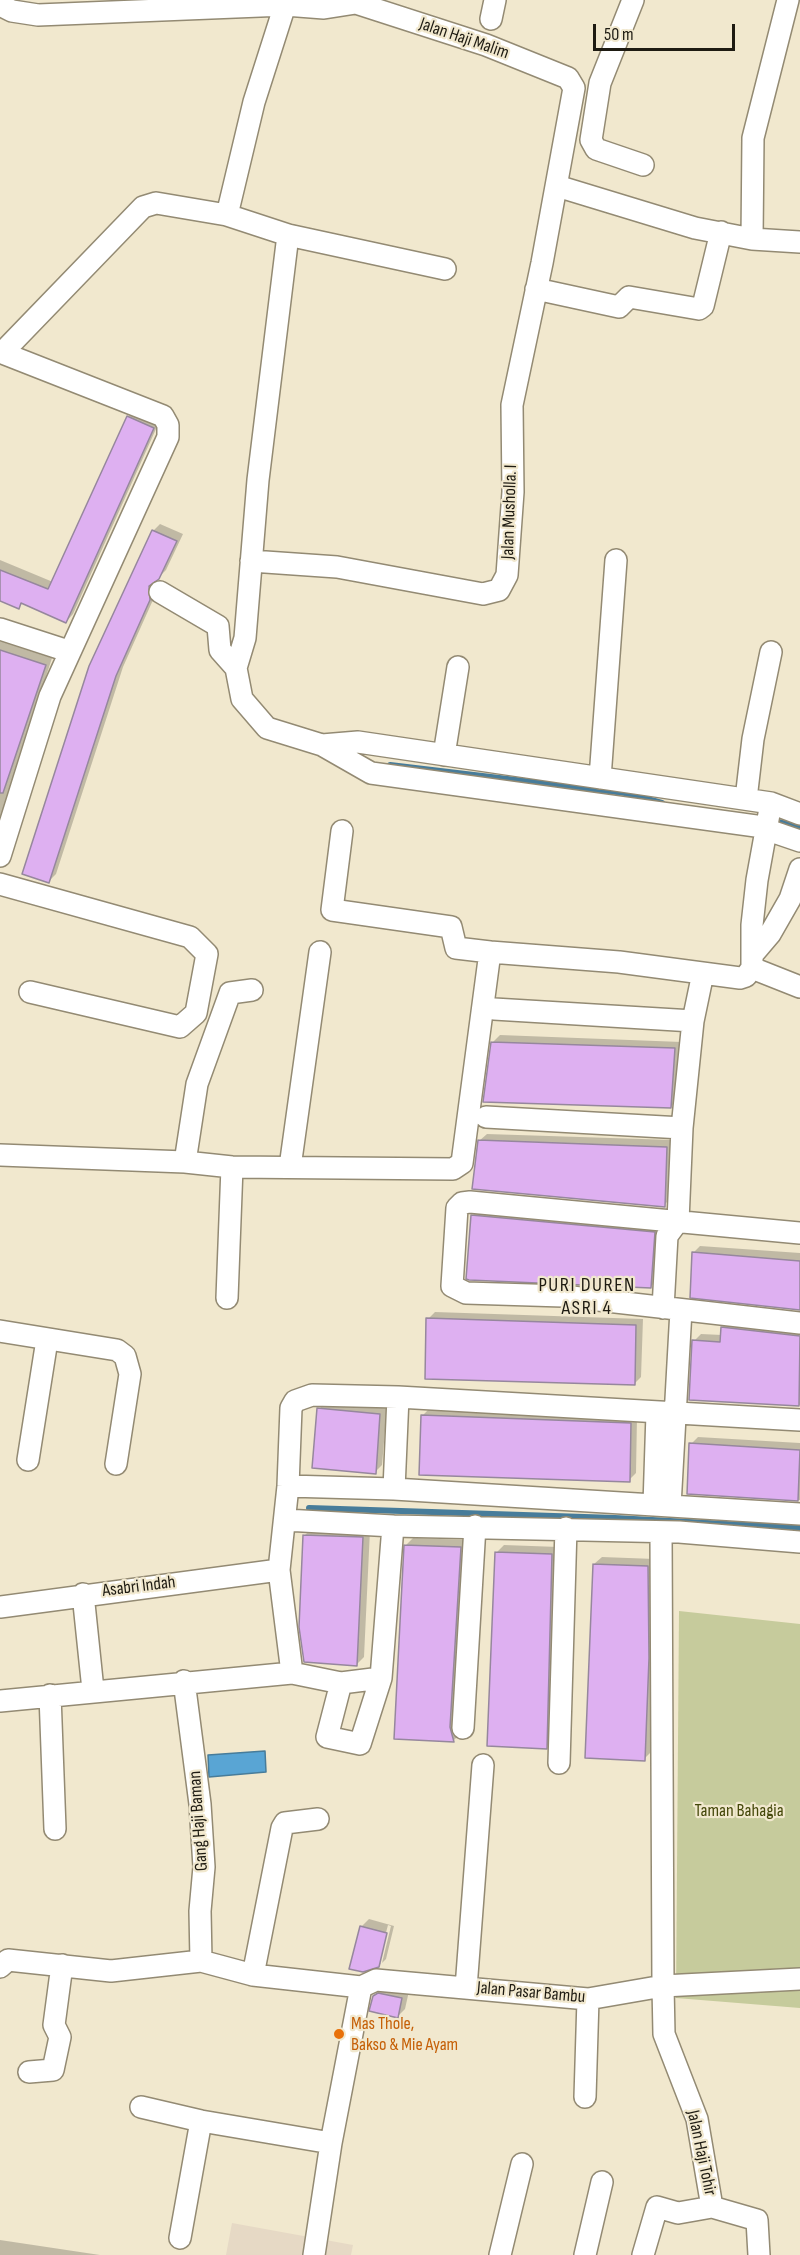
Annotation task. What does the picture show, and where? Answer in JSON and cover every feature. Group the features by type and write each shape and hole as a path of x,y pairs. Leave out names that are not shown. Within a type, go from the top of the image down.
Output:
{"street":[{"path":"633,0 600,84 591,140 596,148 643,165"},
{"path":"752,239 753,138 788,0"},
{"name":"Jalan Haji Malim","path":"0,5 12,11 38,15 274,4 324,8 357,2 486,45 568,78 574,88 557,186"},
{"path":"227,215 274,4"},
{"path":"557,186 695,228 752,239 800,242"},
{"name":"Jalan Musholla. I","path":"252,561 337,567 483,594 499,590 507,576 512,504 512,405 557,186"},
{"path":"0,856 50,696 68,651 168,437 168,425 163,416 1,352 143,207 156,203 227,215 288,235 445,268"},
{"path":"536,289 619,307 629,297 699,309 703,306 721,232"},
{"path":"288,235 258,480 245,638 236,668 242,699 267,728 321,745 371,773 766,828 800,841"},
{"path":"600,778 616,560"},
{"path":"160,592 218,626 220,650 236,668"},
{"path":"0,629 68,651"},
{"path":"746,799 753,739 771,652"},
{"path":"444,755 458,667"},
{"path":"321,745 358,742 771,803 800,814"},
{"path":"753,961 752,925 756,880 771,803"},
{"path":"342,831 332,910 451,927 456,948 619,962 740,978 746,976 790,899 800,869"},
{"path":"0,884 190,937 207,954 196,1013 180,1027 30,992"},
{"path":"290,1167 320,952"},
{"path":"0,1155 185,1162 232,1167 453,1169 462,1163 490,952"},
{"path":"753,961 800,987"},
{"path":"663,1986 671,1517 666,1413 672,1309 667,1236 678,1221 682,1128 693,1021 703,973"},
{"path":"185,1162 197,1084 230,993 252,990"},
{"path":"494,1009 693,1021"},
{"path":"486,1117 682,1128"},
{"path":"227,1298 232,1167"},
{"path":"800,1233 470,1202 457,1208 452,1286 458,1291 563,1296 800,1323"},
{"path":"0,1331 117,1350 125,1356 130,1374 116,1464"},
{"path":"28,1460 47,1340"},
{"path":"292,1673 279,1570 288,1486 291,1408 295,1401 312,1395 398,1397 800,1420"},
{"path":"393,1489 398,1397"},
{"path":"288,1486 393,1489 671,1517 800,1542"},
{"path":"285,1520 393,1526 566,1528 671,1517 800,1514"},
{"path":"341,1683 327,1737 360,1744 381,1678 393,1526"},
{"path":"463,1728 476,1526"},
{"path":"559,1763 566,1528"},
{"name":"Asabri Indah","path":"0,1607 83,1594 279,1570"},
{"path":"83,1594 93,1690"},
{"path":"0,1701 184,1681 292,1673 341,1683 381,1678"},
{"name":"Gang Haji Baman","path":"184,1681 200,1804 204,1856 200,1911 201,1961"},
{"path":"50,1695 55,1829"},
{"path":"466,1988 483,1765"},
{"path":"253,1975 282,1828 285,1823 318,1819"},
{"path":"0,1967 8,1960 111,1971 201,1961"},
{"name":"Jalan Pasar Bambu","path":"201,1961 253,1975 361,1987 376,1980 588,1999 663,1986 800,1979"},
{"path":"29,2072 53,2070 60,2037 54,2025 62,1965"},
{"name":"Jalan Haji Tohir","path":"663,1986 664,2034 697,2119 712,2207 757,2220 759,2255"},
{"path":"314,2255 331,2143 361,1987"},
{"path":"585,2097 588,1999"},
{"path":"141,2107 201,2121 331,2143"},
{"path":"180,2238 201,2121"},
{"path":"500,2255 522,2164"},
{"path":"585,2255 602,2182"},
{"path":"643,2255 657,2207 678,2213 712,2207"}],"shaded area":[{"path":"232,2223 353,2245 351,2255 226,2255"}],"green space":[{"name":"Taman Bahagia","path":"679,1611 800,1624 800,2008 676,1998"}],"water":[{"path":"265,1751 266,1772 209,1777 208,1755"}],"building":[{"path":"127,416 154,428 66,623 21,603 19,609 0,601 0,570 48,589"},
{"path":"152,530 177,541 159,579 149,586 150,600 116,676 49,883 22,874 89,666"},
{"path":"0,650 46,665 3,793 0,793"},
{"path":"491,1042 675,1048 671,1108 483,1102"},
{"path":"478,1140 667,1147 665,1207 472,1189"},
{"path":"471,1215 655,1232 651,1288 466,1279"},
{"path":"692,1252 800,1261 800,1310 690,1298"},
{"path":"426,1318 636,1325 635,1385 425,1379"},
{"path":"721,1327 800,1336 799,1406 689,1400 692,1340 720,1342"},
{"path":"317,1408 380,1414 376,1474 312,1468"},
{"path":"421,1415 631,1423 630,1482 419,1475"},
{"path":"689,1443 800,1450 798,1501 687,1494"},
{"path":"303,1535 363,1537 357,1666 304,1662 299,1627"},
{"path":"404,1545 461,1547 450,1727 454,1742 394,1739"},
{"path":"495,1552 552,1554 547,1749 487,1746"},
{"path":"593,1564 648,1566 649,1658 645,1761 585,1758"},
{"path":"360,1926 387,1933 379,1967 363,1972 349,1969"},
{"path":"378,1993 402,1998 398,2018 369,2011 373,1996"}],"waterway":[{"path":"390,765 625,793 662,803"},
{"path":"778,822 800,827"},
{"path":"309,1508 615,1518 800,1528"}],"place":[{"name":"Mas Thole, Bakso & Mie Ayam","path":"339,2034"}],"district":[{"name":"PURI DUREN ASRI 4","path":"587,1298"}]}
